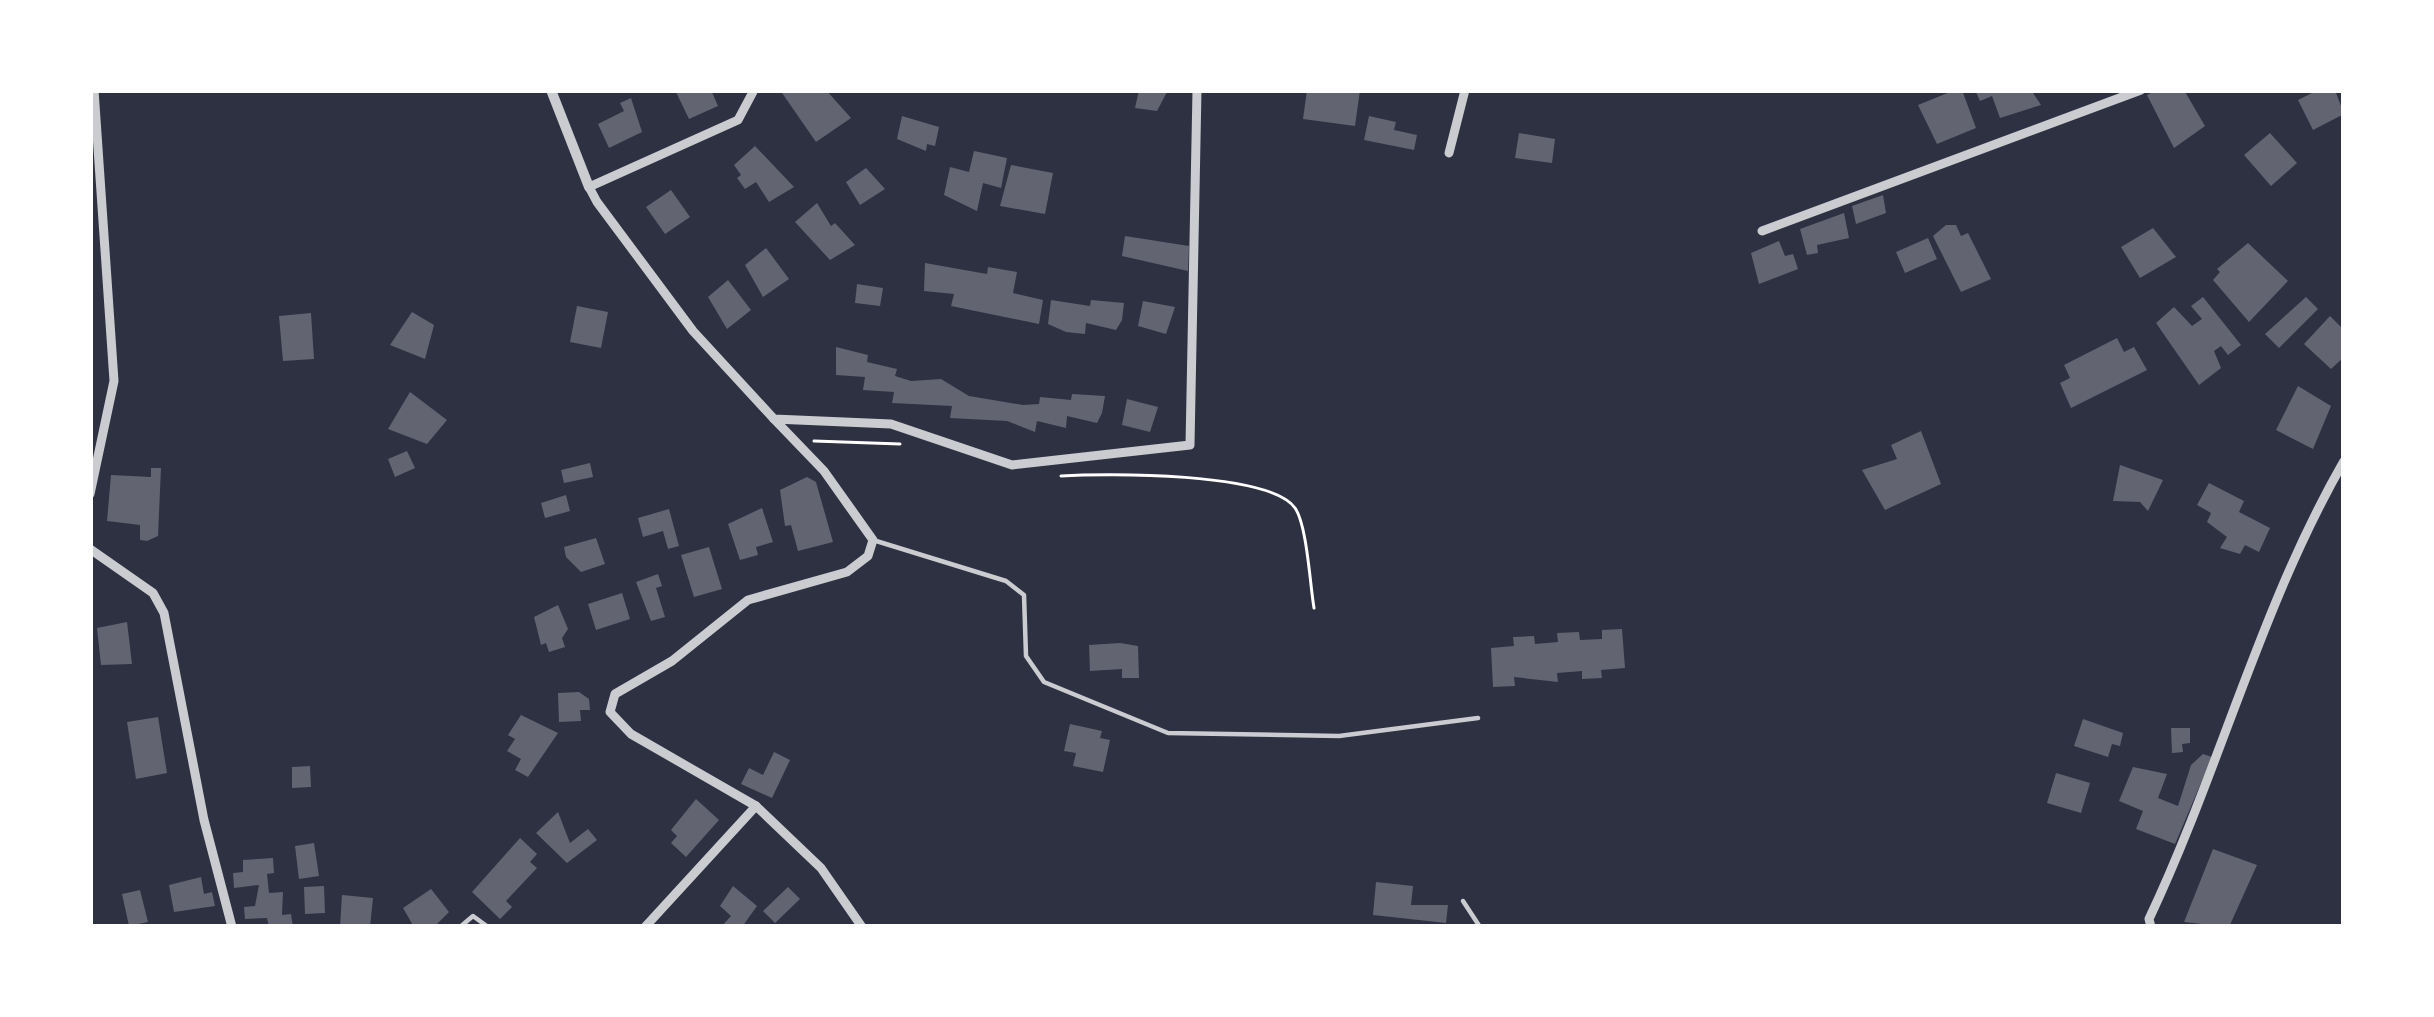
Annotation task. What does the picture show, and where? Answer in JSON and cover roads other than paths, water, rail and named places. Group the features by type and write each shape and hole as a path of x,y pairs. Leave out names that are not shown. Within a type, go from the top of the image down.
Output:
{"street":[{"path":"90,494 114,381 94,90"},
{"path":"551,90 589,187 693,331 795,441 873,540 868,556 848,572 748,600 672,661 615,694 610,703 615,721 756,806 821,868 862,927"},
{"path":"589,187 738,120 754,90"},
{"path":"775,419 891,424 1012,465 1190,446 1197,90"},
{"path":"1449,153 1465,90"},
{"path":"1762,231 2141,90"},
{"path":"2151,927 2149,919 2197,818 2278,598 2344,461"},
{"path":"90,549 153,593 164,613 204,820 232,927"},
{"path":"645,927 756,806"}],"lane":[{"path":"873,540 1006,581 1024,595 1026,656 1044,682 1168,733 1339,736 1478,718"},
{"path":"1463,902 1480,927"},
{"path":"460,927 473,916 488,927"}]}
